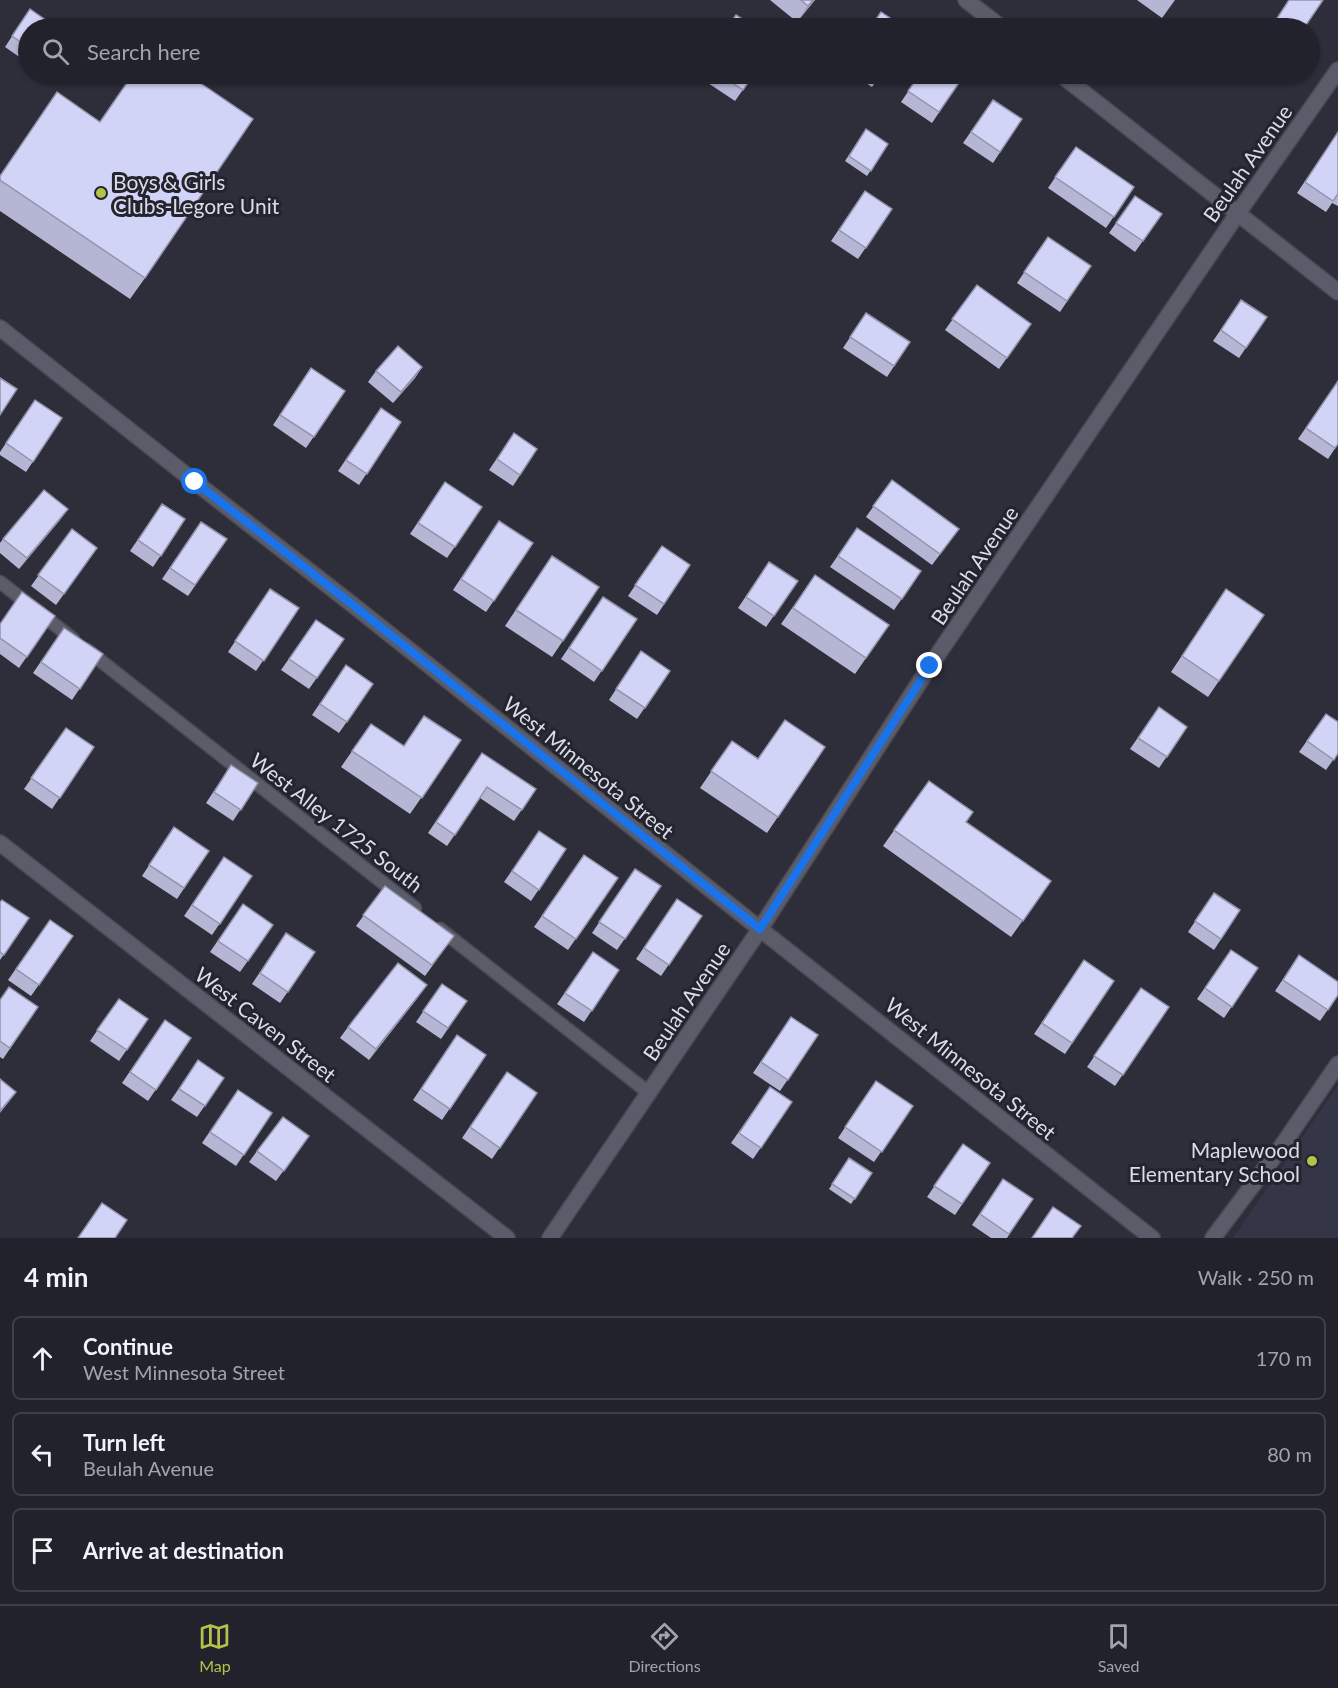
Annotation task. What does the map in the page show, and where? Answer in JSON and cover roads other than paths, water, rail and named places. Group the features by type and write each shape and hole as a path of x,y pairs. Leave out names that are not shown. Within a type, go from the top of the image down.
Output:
{"street":[{"path":"966,0 989,18"},
{"name":"Beulah Avenue","path":"550,1238 760,929 930,666 1338,70"},
{"path":"1073,84 1338,292"},
{"name":"West Minnesota Street","path":"0,328 1152,1238"},
{"name":"West Caven Street","path":"0,843 507,1238"},
{"path":"1213,1238 1279,1150 1338,1064"}],"lane":[{"name":"West Alley 1725 South","path":"0,582 649,1093"}],"place":[{"name":"Boys & Girls Clubs-Legore Unit","path":"101,193"},
{"name":"Maplewood Elementary School","path":"1312,1161"}]}
